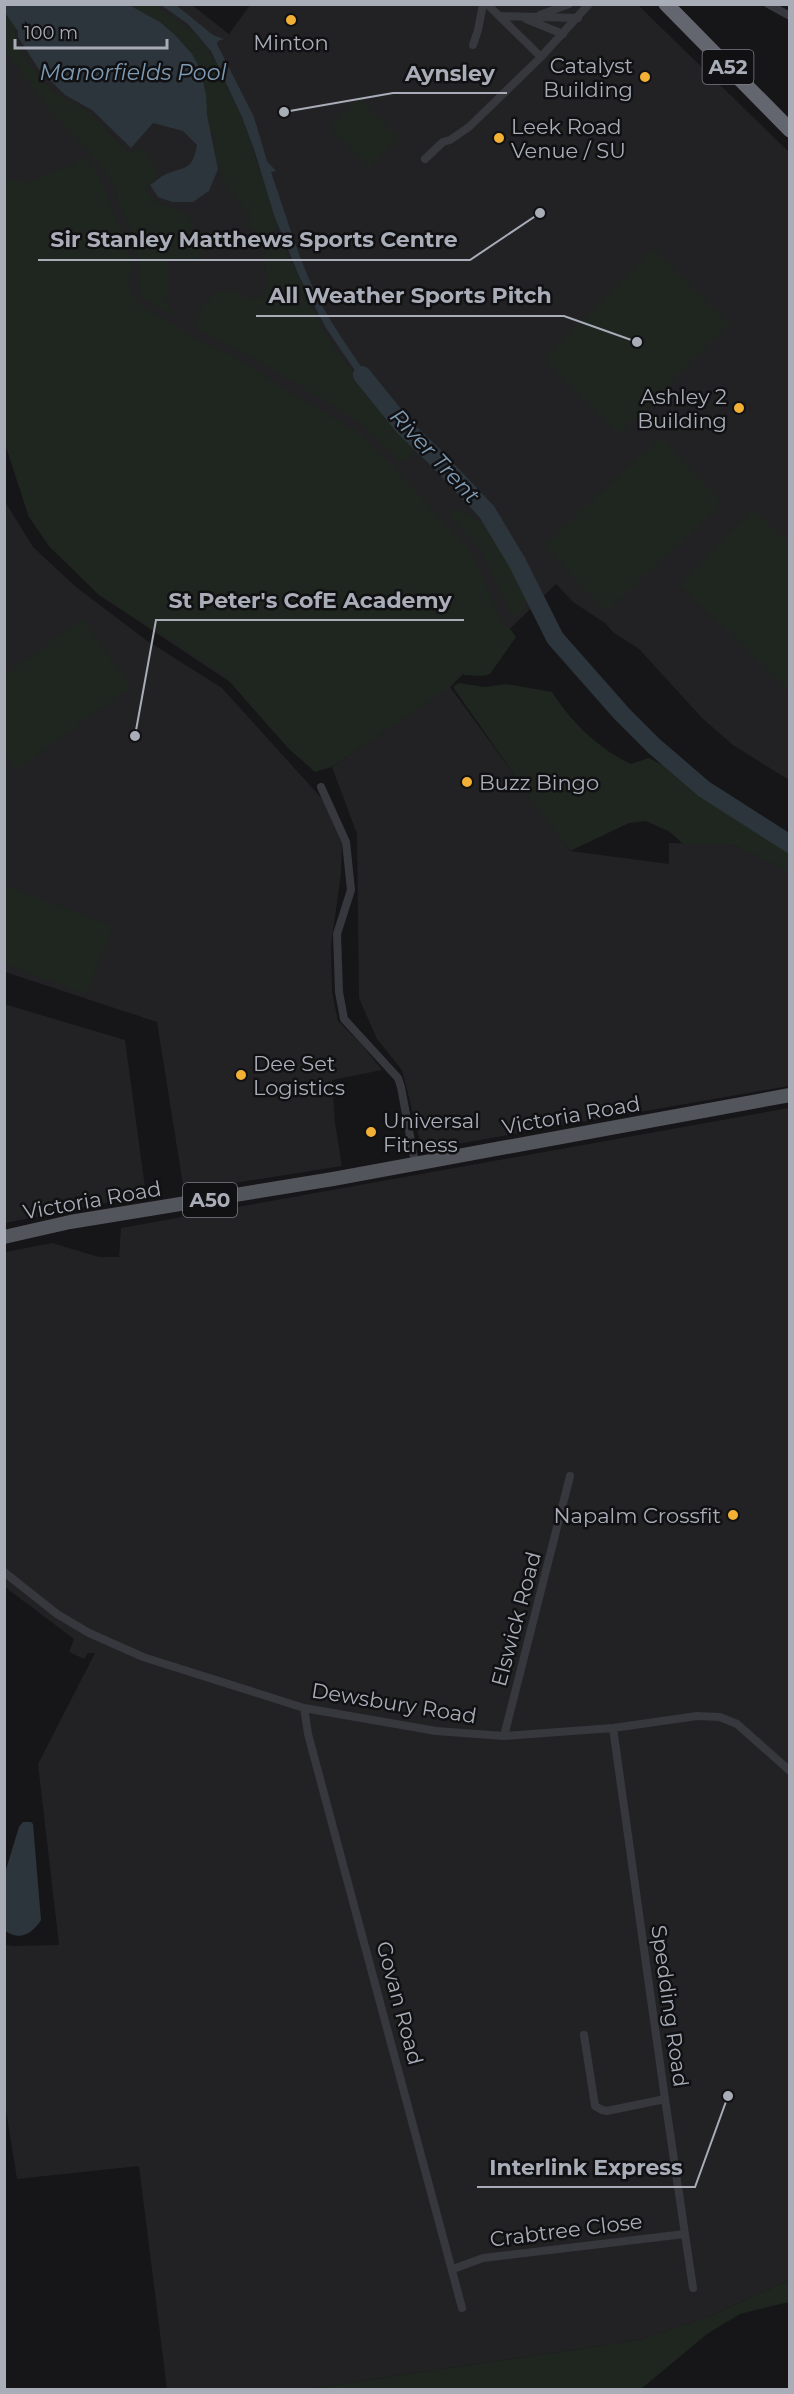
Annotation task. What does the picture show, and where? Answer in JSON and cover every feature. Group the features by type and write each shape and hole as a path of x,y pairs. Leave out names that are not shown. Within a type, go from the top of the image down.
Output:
{"highway":[{"name":"A52","path":"666,4 789,130"}],"main road":[{"name":"Victoria Road","path":"4,1237 70,1222 300,1185 789,1095"}],"street":[{"path":"472,45 485,4 541,57"},
{"path":"534,17 569,4"},
{"path":"425,159 442,141 450,140 469,127 541,57 589,4"},
{"path":"768,4 783,8 789,16"},
{"path":"499,16 578,18"},
{"path":"520,17 562,34"},
{"path":"321,787 346,842 351,890 337,934 339,992 344,1019 398,1078 415,1163"},
{"name":"Elswick Road","path":"504,1736 570,1476"},
{"name":"Dewsbury Road","path":"4,1572 57,1614 89,1633 143,1657 304,1708 436,1731 504,1736 613,1728 697,1716 720,1717 737,1724 789,1771"},
{"name":"Govan Road","path":"304,1708 308,1734 462,2308"},
{"name":"Spedding Road","path":"613,1728 664,2099 693,2288"},
{"path":"584,2035 595,2106 607,2110 664,2099"},
{"name":"Crabtree Close","path":"453,2269 483,2258 686,2234"}],"shaded area":[{"path":"4,5 192,5 229,34 250,5 638,5 789,152 789,780 733,745 702,718 639,649 573,602 556,584 450,687 570,851 669,864 669,843 731,844 789,870 789,1086 428,1149 420,1141 402,1070 377,1039 359,998 357,834 332,767 427,702 315,772 272,730 230,682 99,595 49,546 29,517 4,441"},
{"path":"4,5 19,5 14,43 40,79 56,94 88,111 129,153 140,148 147,155 158,176 145,189 157,203 177,209 191,219 192,233 204,247 195,260 168,260 168,295 164,297 174,316 143,299 139,293 140,268 134,241 111,180 94,157 53,114 5,51"},
{"path":"103,5 155,5 194,33 219,67 236,101 278,224 273,235 264,237 248,227 250,213 235,197 220,170 216,138"},
{"path":"359,98 398,137 369,167 329,128"},
{"path":"86,158 99,177 127,245 131,264 129,288 136,302 199,341 234,356 292,394 359,433 390,463 471,553 504,626 509,627 516,637 490,674 464,675 462,671 450,687 332,767 315,772 289,749 230,682 211,666 99,595 49,546 29,517 5,443 5,180 26,183 68,166 70,169 76,161"},
{"path":"277,238 292,263 324,332 342,358 397,422 415,450 410,457 401,462 359,422 265,365 199,330 198,315 206,301 212,296 227,291 237,293 248,300 262,297 267,283 264,253 269,239"},
{"path":"654,249 729,324 619,434 544,359"},
{"path":"661,437 722,503 606,612 544,545"},
{"path":"4,500 33,547 76,587 146,640 222,688 325,802 342,843 341,874 331,945 332,992 338,1021 362,1045 382,1070 332,1080 335,1123 342,1166 184,1191 157,1022 5,972"},
{"path":"454,509 485,522 499,540 516,570 524,592 526,603 519,614 513,616 482,550 449,515"},
{"path":"753,509 789,544 789,691 680,585"},
{"path":"82,619 131,687 16,770 5,754 5,675"},
{"path":"459,683 485,687 506,684 552,692 577,724 608,751 631,764 649,758 668,768 730,815 789,851 789,871 731,844 683,844 670,832 646,821 629,823 570,851 453,687"},
{"path":"4,885 113,926 86,995 5,964"},
{"path":"4,1004 125,1040 146,1195 5,1223"},
{"path":"789,1108 789,2280 708,2317 639,2340 308,2389 167,2389 139,2166 17,2179 5,2104 4,1944 12,1946 59,1945 38,1764 95,1653 88,1653 84,1659 69,1652 74,1639 5,1587 5,1252 52,1243 99,1257 119,1257 121,1228"},
{"path":"789,2280 789,2302 740,2314 707,2334 641,2389 308,2389 639,2340 708,2317"}],"water":[{"name":"Manorfields Pool","path":"4,5 129,5 160,22 176,36 192,54 200,68 206,95 207,115 218,169 209,191 193,202 172,202 158,197 150,185 166,174 187,166 193,159 197,145 183,131 153,123 131,148 92,110 65,95 38,68 18,37 18,31 5,13"},
{"path":"161,5 176,5 213,35 224,39 218,41 217,44 254,117 267,161 276,171 271,172 304,267 332,322 378,392 373,397 326,328 299,276 274,215 242,117 211,51 188,24"},
{"path":"23,1822 33,1824 41,1920 34,1929 21,1936 5,1931 5,1873 19,1827"}],"waterway":[{"name":"River Trent","path":"362,375 404,427 487,512 517,562 555,638 622,714 654,746 704,789 790,844"}],"place":[{"name":"Minton","path":"291,20"},
{"name":"Catalyst Building","path":"645,77"},
{"name":"Aynsley","path":"284,112"},
{"name":"Leek Road Venue / SU","path":"499,138"},
{"name":"Sir Stanley Matthews Sports Centre","path":"540,213"},
{"name":"All Weather Sports Pitch","path":"637,342"},
{"name":"Ashley 2 Building","path":"739,408"},
{"name":"St Peter's CofE Academy","path":"135,736"},
{"name":"Buzz Bingo","path":"467,782"},
{"name":"Dee Set Logistics","path":"241,1075"},
{"name":"Universal Fitness","path":"371,1132"},
{"name":"Napalm Crossfit","path":"733,1515"},
{"name":"Interlink Express","path":"728,2096"}]}
